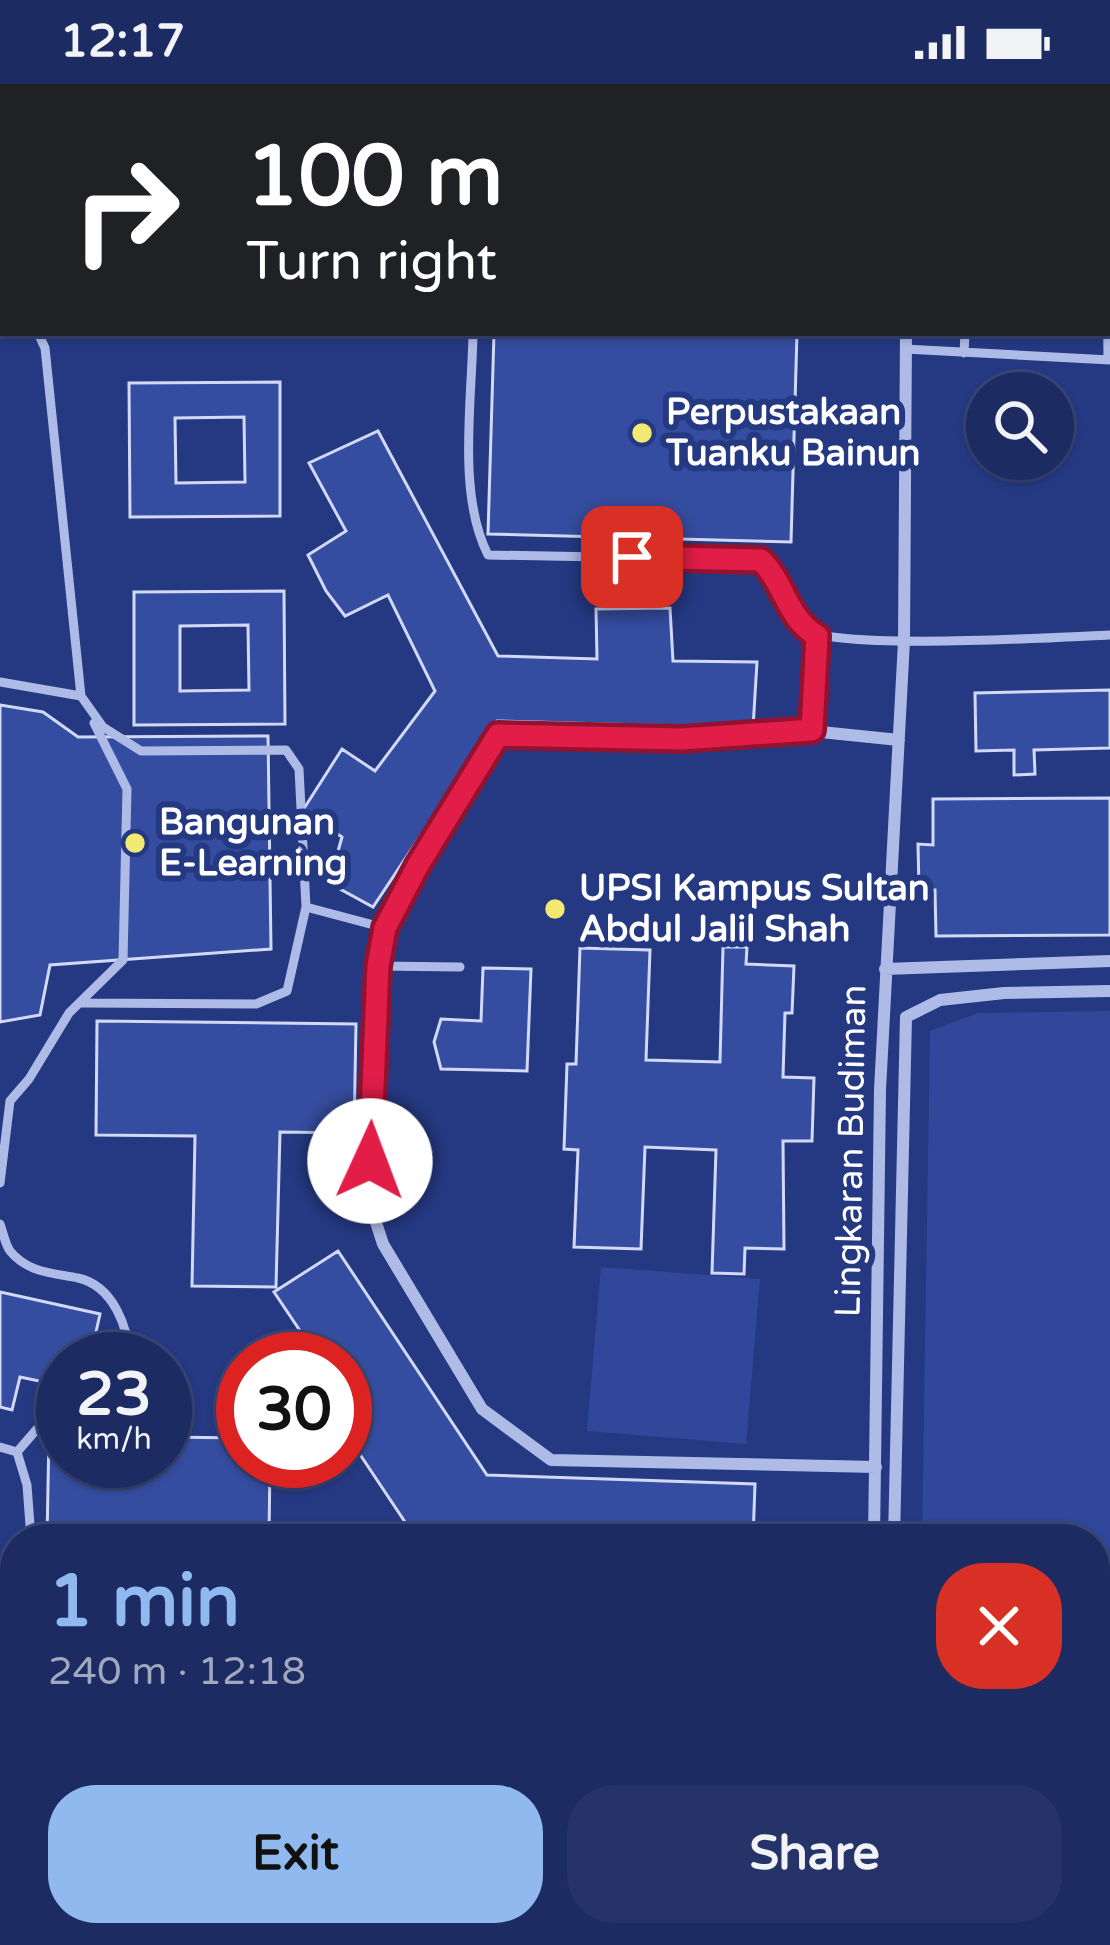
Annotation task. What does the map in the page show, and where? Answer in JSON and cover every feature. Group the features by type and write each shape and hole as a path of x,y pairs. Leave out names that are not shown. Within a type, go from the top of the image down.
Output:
{"street":[{"name":"Lingkaran Budiman","path":"874,1524 885,969 904,641 906,336"},
{"path":"876,1466 551,1460 482,1408 383,1244 368,1202 378,966 385,928 498,735 682,739 812,730 899,740"},
{"path":"885,969 1110,961"},
{"path":"894,1524 906,1017 940,1000 1004,993 1110,991"}],"lane":[{"path":"0,1183 5,1100 29,1079 69,1013 123,960 127,789 81,696 45,348 39,336"},
{"path":"473,336 470,484 473,526 488,555 761,560 778,577 800,625 817,636 904,641 1110,635"},
{"path":"964,336 964,352"},
{"path":"905,349 1109,360"},
{"path":"812,730 817,636"},
{"path":"0,682 81,696 103,727 141,751 286,750 299,769 306,908 287,991 256,1004 83,1003"},
{"path":"306,908 385,928"},
{"path":"378,966 460,967"},
{"path":"0,1224 9,1250 41,1273 85,1279 108,1298 128,1332"},
{"path":"17,1452 36,1430"},
{"path":"0,1447 17,1452"},
{"path":"17,1452 31,1524"}],"shaded area":[{"path":"1110,1011 1110,1524 922,1524 930,1031 978,1013"},
{"path":"601,1267 760,1279 746,1444 587,1431"}],"building":[{"name":"Perpustakaan Tuanku Bainun","path":"494,336 797,336 791,542 488,534"},
{"path":"280,382 280,516 130,517 129,383","holes":["244,417 245,482 176,483 175,418"]},
{"path":"378,431 498,656 597,659 596,609 670,608 673,661 757,662 753,728 497,721 373,907 329,883 342,837 303,810 342,749 375,771 435,691 388,595 345,616 308,555 346,531 309,463"},
{"path":"284,591 285,724 134,725 134,592","holes":["248,625 249,690 180,691 180,626"]},
{"path":"1110,690 1110,748 1034,750 1035,774 1014,775 1014,750 976,751 975,693"},
{"name":"Bangunan E-Learning","path":"0,705 43,712 78,737 268,736 271,949 50,965 40,1015 0,1022"},
{"path":"1110,798 1110,935 936,936 935,890 919,890 918,844 933,845 933,799"},
{"path":"723,947 747,947 746,964 794,966 792,1013 785,1013 783,1077 814,1078 812,1141 783,1141 784,1249 745,1248 744,1274 712,1273 716,1150 645,1147 641,1249 574,1247 578,1150 564,1149 567,1064 576,1064 580,948 650,950 646,1060 720,1062"},
{"path":"483,968 531,969 527,1071 441,1069 434,1042 441,1019 481,1021"},
{"path":"97,1021 356,1024 354,1133 280,1132 276,1287 192,1286 195,1136 96,1135"},
{"path":"338,1251 487,1475 755,1484 754,1524 403,1524 372,1472 372,1332 301,1332 274,1292"},
{"path":"0,1292 100,1314 96,1332 36,1332 36,1380 20,1377 12,1410 0,1407"},
{"path":"192,1437 216,1438 216,1488 270,1488 269,1524 47,1524 48,1488 192,1488"}],"place":[{"name":"Perpustakaan Tuanku Bainun","path":"642,433"},
{"name":"Bangunan E-Learning","path":"135,843"},
{"name":"UPSI Kampus Sultan Abdul Jalil Shah","path":"555,909"}],"route":[{"path":"370,1161 378,966 385,928 498,735 682,739 812,730 817,636 800,625 778,577 761,560 632,557"}]}
